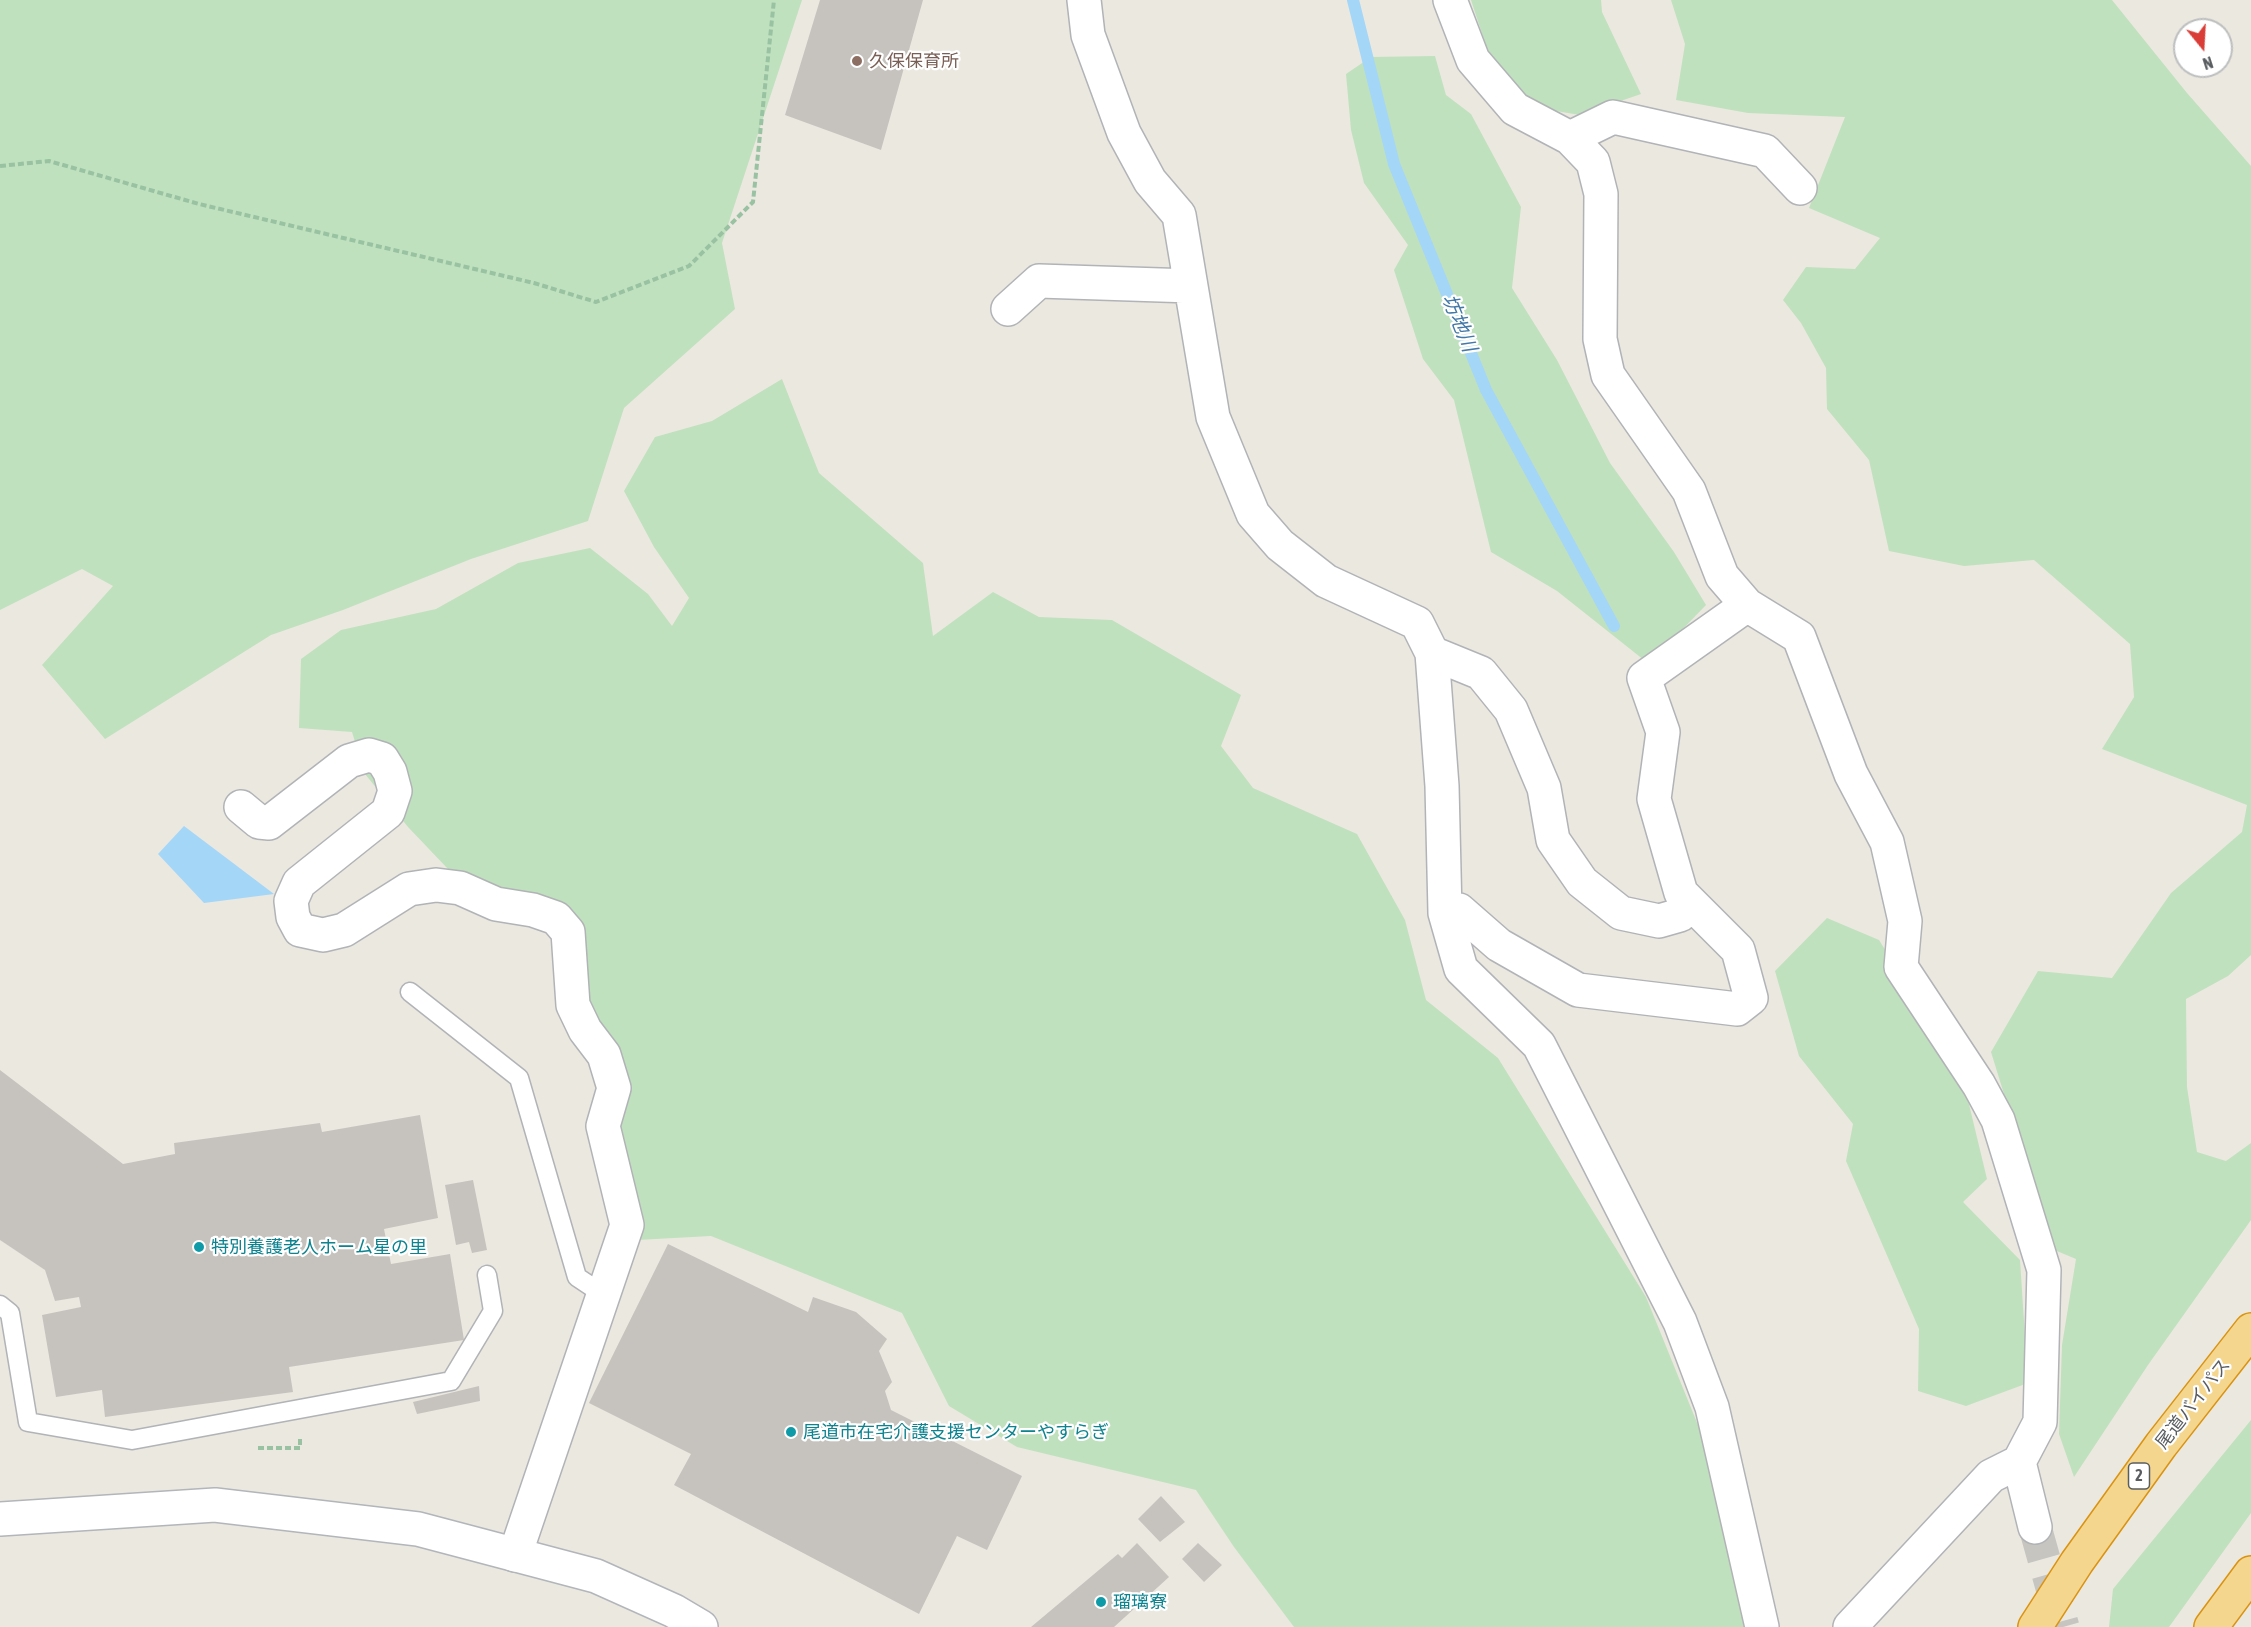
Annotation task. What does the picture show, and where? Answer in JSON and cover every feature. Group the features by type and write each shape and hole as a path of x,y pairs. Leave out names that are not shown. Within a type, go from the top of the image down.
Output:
{"highway":[{"name":"尾道バイパス","path":"2035,1627 2077,1562 2161,1445 2251,1330"},
{"path":"2211,1627 2251,1573"}],"street":[{"path":"1084,0 1088,35 1124,133 1150,181 1179,215 1213,417 1252,514 1280,545 1326,581 1417,623 1432,653 1442,786 1445,913 1461,969 1539,1045 1680,1322 1712,1407 1762,1627"},
{"path":"1450,0 1473,60 1515,109 1570,138 1593,162 1601,194 1600,339 1608,375 1689,491 1722,576 1747,605 1799,637 1851,774 1887,842 1905,921 1901,967 1979,1084 2001,1131 2044,1270 2040,1422 2019,1462 1991,1476 1850,1627"},
{"path":"1570,138 1613,117 1765,151 1800,188"},
{"path":"1008,309 1039,281 1191,286"},
{"path":"1445,913 1460,910 1499,945 1578,990 1737,1009 1751,998 1738,950 1681,893 1654,799 1663,732 1644,678 1747,605"},
{"path":"1432,653 1481,673 1511,710 1544,788 1553,840 1582,882 1621,914 1659,921 1680,915 1690,903"},
{"path":"241,807 259,822 268,823 349,761 369,755 381,759 390,772 395,791 388,812 299,883 291,901 292,917 300,930 323,935 344,930 409,889 436,885 460,888 496,904 533,910 556,918 568,932 573,1005 585,1030 604,1055 614,1088 603,1126 627,1225 515,1555"},
{"path":"2019,1462 2035,1527"},
{"path":"0,1519 214,1504 418,1529 596,1576 674,1611 701,1627"}],"lane":[{"path":"410,992 519,1078 577,1277 604,1295"},
{"path":"0,1305 10,1313 28,1422 132,1440 451,1381 493,1311 487,1275"}],"path":[{"path":"0,166 49,161 198,204 534,284 596,302 689,266 753,202 774,0"},
{"path":"254,1448 300,1448 300,1409"}],"green space":[{"path":"0,0 802,0 722,243 735,309 624,408 588,521 471,559 343,610 271,635 105,739 42,665 113,586 82,569 0,610"},
{"path":"1471,0 1601,0 1602,12 1641,94 1580,115 1532,107 1487,49"},
{"path":"1671,0 2112,0 2173,78 2251,166 2251,955 2228,976 2186,999 2187,1087 2197,1152 2226,1161 2251,1143 2251,1220 2148,1365 2074,1477 2059,1434 2062,1345 2076,1259 2052,1249 1991,1052 2038,971 2112,978 2171,893 2242,832 2247,805 2102,749 2134,697 2130,644 2034,560 1964,566 1889,551 1869,460 1827,409 1826,368 1801,323 1783,300 1806,267 1855,269 1880,238 1809,208 1845,117 1748,113 1676,100 1685,44"},
{"path":"1435,56 1446,95 1471,114 1521,207 1512,288 1557,360 1610,463 1674,552 1706,605 1649,664 1557,591 1491,552 1454,400 1423,359 1394,270 1408,245 1364,183 1351,130 1346,74 1371,57"},
{"path":"782,379 819,473 923,563 933,636 993,592 1039,617 1112,620 1241,695 1221,746 1253,788 1357,834 1405,920 1426,1000 1498,1058 1646,1297 1702,1435 1744,1627 1294,1627 1234,1547 1196,1490 1017,1447 949,1406 902,1313 711,1236 637,1240 565,936 468,890 408,827 365,774 352,732 299,728 301,659 341,630 436,609 518,563 590,548 648,594 672,626 689,598 654,547 624,491 655,437 712,421"},
{"path":"1827,918 1879,940 1961,1071 1987,1179 1963,1202 2020,1260 2028,1383 1966,1406 1918,1391 1919,1329 1846,1161 1853,1124 1799,1056 1775,971"},
{"path":"2251,1420 2251,1513 2169,1627 2109,1627 2113,1589"}],"water":[{"path":"184,826 274,894 204,903 158,854"}],"building":[{"path":"820,0 923,0 881,150 785,115"},
{"name":"特別養護老人ホーム星の里","path":"0,1070 123,1164 175,1154 174,1143 320,1123 322,1132 420,1115 438,1218 384,1229 391,1264 450,1254 464,1340 289,1367 293,1392 105,1417 102,1390 56,1397 42,1315 81,1307 79,1297 55,1301 45,1270 0,1240"},
{"path":"473,1180 487,1250 472,1253 469,1242 456,1245 445,1185"},
{"name":"尾道市在宅介護支援センターやすらぎ","path":"668,1244 808,1312 813,1297 856,1312 887,1339 879,1351 892,1382 885,1391 891,1410 1022,1476 987,1550 957,1536 919,1614 674,1485 691,1454 589,1403"},
{"path":"479,1386 480,1401 417,1414 413,1402"},
{"path":"1161,1496 1185,1522 1160,1542 1138,1519"},
{"name":"瑠璃寮","path":"1137,1543 1169,1577 1114,1627 1031,1627 1118,1554 1122,1558"},
{"path":"1198,1543 1222,1565 1204,1582 1182,1559"}],"waterway":[{"name":"坊地川","path":"1353,0 1394,164 1486,390 1614,626"}],"tunnel":[{"path":"2035,1527 2063,1627"}],"place":[{"name":"久保保育所","path":"857,61"},
{"name":"特別養護老人ホーム星の里","path":"199,1247"},
{"name":"尾道市在宅介護支援センターやすらぎ","path":"791,1432"},
{"name":"瑠璃寮","path":"1101,1602"}]}
